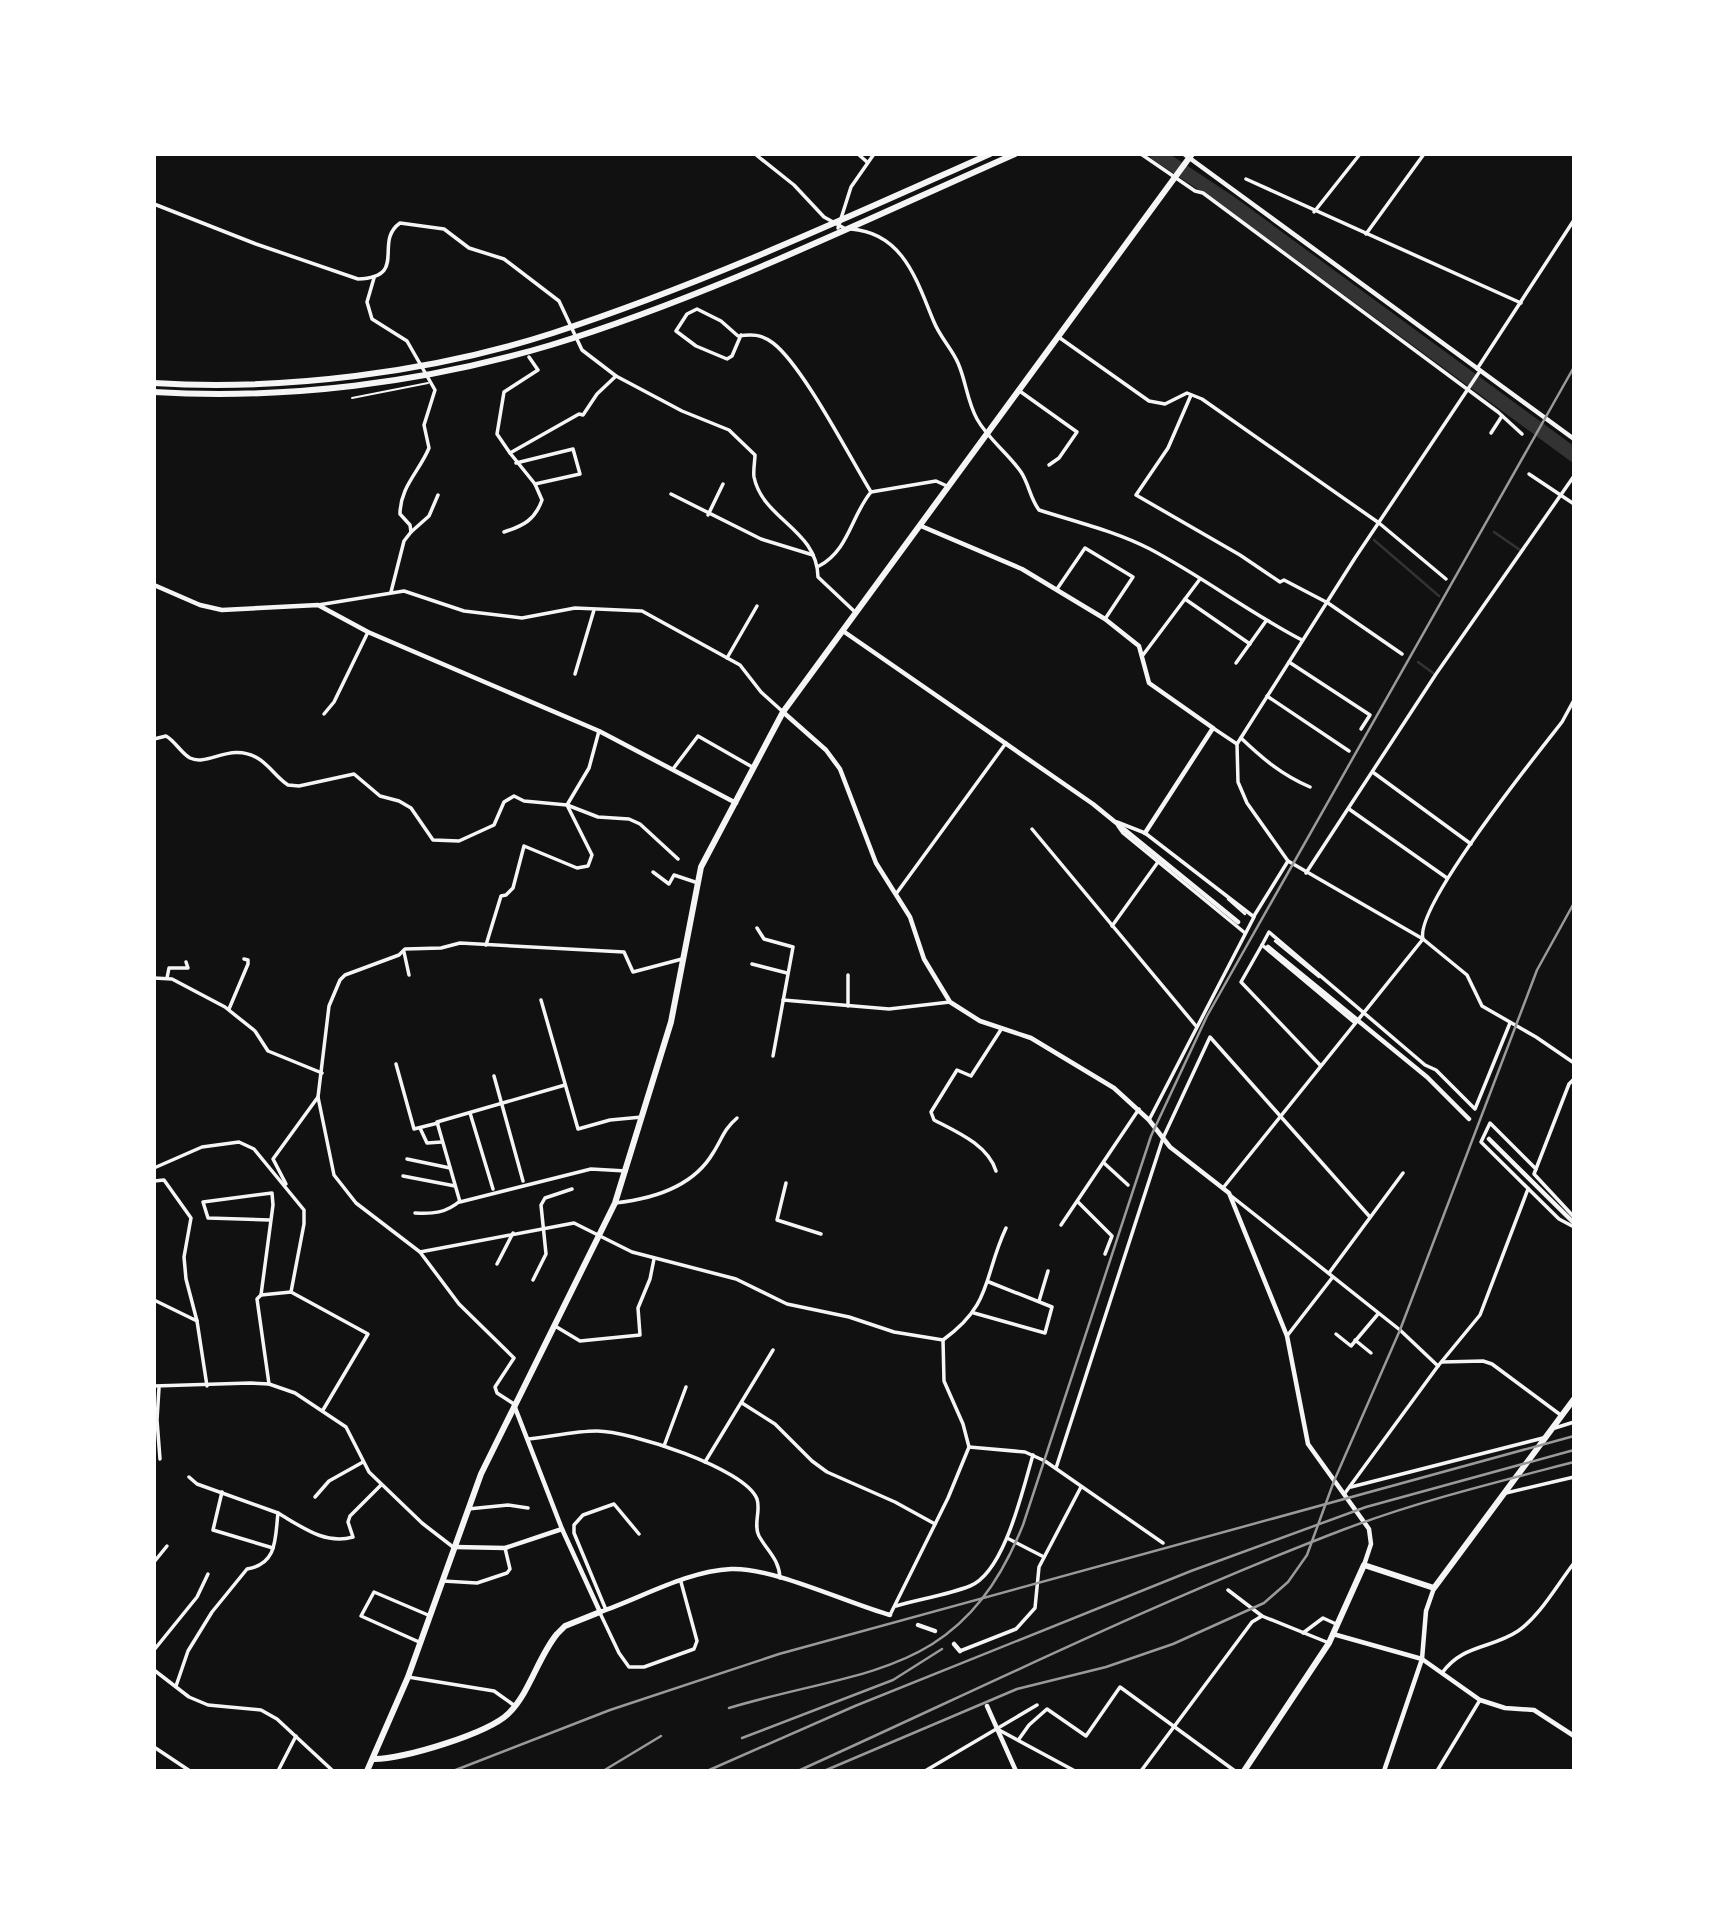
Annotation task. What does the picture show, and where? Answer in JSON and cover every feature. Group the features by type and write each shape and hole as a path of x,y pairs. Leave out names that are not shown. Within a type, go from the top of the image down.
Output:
{"main road":[{"path":"154,383 242,384 335,378 448,359 550,334 670,292 990,154"},
{"path":"154,393 242,394 329,388 451,369 550,345 675,301 1015,154"},
{"path":"367,1771 408,1677 466,1509 514,1404 615,1203 671,1022 701,867 783,712 1021,392 1176,178 1189,155"},
{"path":"1244,1771 1329,1643 1364,1565 1434,1588 1574,1399"},
{"path":"373,1759 393,1760 419,1754 501,1719 514,1706 557,1634 565,1626 603,1611"}],"street":[{"path":"755,154 794,185 838,228 864,232 901,253 926,298 934,323 958,363 966,394 988,435 1021,472 1032,501 1039,510 1125,538 1302,640"},
{"path":"858,154 867,162"},
{"path":"838,228 851,187 874,154"},
{"path":"1141,154 1195,191 1203,193 1502,416 1522,434"},
{"path":"1314,212 1360,154"},
{"path":"1366,234 1424,154"},
{"path":"1189,155 1478,371 1574,439"},
{"path":"1246,179 1314,212 1521,303"},
{"path":"154,204 256,244 358,279 374,278 384,272 389,262 388,238 392,229 400,223 414,222 444,229 469,248 504,259 559,301 566,310 578,344 616,376 682,411 729,429 743,440 755,454 754,477 770,507 803,536 819,566 817,576 856,614"},
{"path":"1574,220 1237,744 1240,788 1254,814 1288,861 1423,939 1467,975 1482,1006 1574,1063"},
{"path":"374,278 367,302 372,320 398,333 412,350 428,383 435,390 424,425 429,448 403,491 400,504 400,514 410,526 411,532"},
{"path":"741,335 732,356 727,359 696,346 676,331 687,314 698,309 721,321 730,332 741,335 756,334 774,343 794,367 871,492"},
{"path":"1059,338 1149,401 1165,404 1187,393 1202,400 1379,523 1446,579"},
{"path":"504,532 524,525 535,516 542,500 535,484 516,463 497,434 504,392 538,370 529,357"},
{"path":"510,453 551,428 579,414 583,415 597,394 616,376"},
{"path":"1021,392 1077,432 1059,458 1049,465"},
{"path":"1191,395 1168,448 1136,495 1240,555 1280,582 1284,580 1328,603 1402,654"},
{"path":"1491,433 1502,416"},
{"path":"516,463 573,449 580,474 535,484"},
{"path":"1529,474 1574,504"},
{"path":"1306,873 1374,773 1436,674 1574,476"},
{"path":"819,566 830,560 846,540 858,511 871,492 936,481 950,487"},
{"path":"708,514 723,484"},
{"path":"671,494 782,548 815,556"},
{"path":"391,592 404,541 429,516 438,495"},
{"path":"921,526 1022,569 1105,619 1133,640 1143,655 1144,676 1149,683 1237,744"},
{"path":"1057,589 1084,548 1133,577 1105,619"},
{"path":"1143,655 1200,579"},
{"path":"154,585 200,605 222,610 318,605 409,591 441,606 522,618 562,610 642,611 745,668 761,692 826,750 839,769 876,863 910,917 929,970 950,1002 966,1013 1031,1038 1114,1088 1149,1120 1170,1147 1329,1273 1438,1366"},
{"path":"1185,599 1250,644"},
{"path":"318,605 368,632 599,731 736,803"},
{"path":"727,658 757,606"},
{"path":"575,674 594,610"},
{"path":"1236,663 1266,621"},
{"path":"843,631 1115,821 1238,922"},
{"path":"324,714 334,702 368,632"},
{"path":"1289,662 1370,715 1361,729"},
{"path":"1267,696 1349,751"},
{"path":"1223,1188 1423,939 1421,926 1447,878 1562,722 1574,700"},
{"path":"1145,832 1213,728"},
{"path":"567,806 589,768 599,731"},
{"path":"154,738 166,736 191,759 202,760 229,751 260,759 288,785 299,786 354,774 380,796 399,800 411,808 433,840 459,841 494,825 504,802 513,796 524,801 567,806 598,817 629,819 640,824 678,859"},
{"path":"673,770 698,736 754,768"},
{"path":"1241,738 1268,765 1296,782 1310,786"},
{"path":"896,894 1006,743"},
{"path":"1374,773 1471,844"},
{"path":"486,945 500,896 506,895 513,888 524,846 576,868 588,866 592,855 567,806"},
{"path":"1349,809 1447,878"},
{"path":"1115,821 1145,832 1254,917"},
{"path":"1115,821 1123,833 1245,933"},
{"path":"1032,829 1196,1026"},
{"path":"1149,1120 1245,933 1288,861"},
{"path":"1112,926 1158,862"},
{"path":"653,872 669,884 674,875 698,883"},
{"path":"1202,876 1245,914"},
{"path":"757,928 764,939 793,947 773,1056"},
{"path":"1320,1066 1241,982 1269,932 1362,1014 1425,1065 1436,1070 1475,1109 1510,1023"},
{"path":"1275,941 1319,977"},
{"path":"603,1611 562,1529 514,1404 497,1393 495,1387 514,1357 459,1304 420,1252 342,1189 330,1165 318,1097 328,1006 340,980 404,953 405,949 460,943 624,952 633,972 683,959"},
{"path":"1262,945 1355,1023"},
{"path":"1268,947 1427,1077 1469,1119"},
{"path":"404,953 409,975"},
{"path":"229,1009 248,964 248,960 244,959"},
{"path":"167,978 169,968 188,968 186,962"},
{"path":"752,964 787,973"},
{"path":"848,975 848,1006"},
{"path":"154,978 167,978 229,1009 255,1031 268,1051 322,1073"},
{"path":"541,1000 578,1129 610,1120 642,1117"},
{"path":"783,1000 889,1009 950,1002"},
{"path":"996,1171 992,1159 934,1120 931,1112 957,1070 971,1076 1002,1028"},
{"path":"1055,1468 1163,1138 1210,1037 1370,1217"},
{"path":"396,1064 414,1129 565,1085"},
{"path":"494,1076 523,1181"},
{"path":"1574,1079 1569,1084 1534,1174 1574,1217"},
{"path":"291,1292 304,1224 304,1210 272,1159 318,1097"},
{"path":"1061,1225 1139,1110"},
{"path":"470,1113 493,1189"},
{"path":"615,1203 642,1200 661,1194 692,1175 713,1153 724,1128 737,1118"},
{"path":"438,1122 460,1201"},
{"path":"1536,1169 1490,1123 1481,1142 1559,1219 1574,1225"},
{"path":"420,1128 427,1143 443,1142"},
{"path":"1489,1139 1574,1225"},
{"path":"154,1168 202,1147 239,1142 254,1149 286,1184"},
{"path":"407,1159 450,1168"},
{"path":"1104,1163 1128,1185"},
{"path":"415,1213 441,1212 460,1201 591,1170 626,1171"},
{"path":"1329,1273 1403,1173"},
{"path":"403,1176 455,1186"},
{"path":"154,1181 164,1180 174,1189 191,1218 184,1258 207,1386"},
{"path":"786,1183 777,1220 821,1234"},
{"path":"533,1280 546,1254 541,1205 545,1199 572,1189"},
{"path":"1345,1493 1438,1366 1480,1315 1528,1189"},
{"path":"269,1384 264,1336 255,1306 261,1296 270,1220 272,1193 203,1202 208,1218 270,1220"},
{"path":"1229,1193 1287,1336 1308,1444 1369,1529 1371,1544 1364,1565"},
{"path":"1078,1202 1112,1236 1105,1254"},
{"path":"420,1252 574,1223 654,1259 736,1279 787,1304 849,1317 894,1332 943,1340"},
{"path":"603,1611 681,1582 731,1569 780,1579 890,1615 969,1447 963,1424 944,1381 943,1340 974,1312 989,1282 1006,1228"},
{"path":"497,1264 513,1233"},
{"path":"555,1326 580,1341 640,1335 638,1308 650,1279 654,1259"},
{"path":"1039,1301 1048,1271"},
{"path":"1287,1336 1332,1278"},
{"path":"974,1312 1045,1333 1052,1307 989,1282"},
{"path":"261,1296 291,1292 368,1334 323,1410"},
{"path":"154,1300 197,1321"},
{"path":"1336,1334 1351,1346 1378,1314"},
{"path":"1355,1340 1371,1353"},
{"path":"705,1462 773,1350"},
{"path":"1442,1362 1483,1361 1492,1364 1562,1416"},
{"path":"160,1459 157,1387 269,1384 295,1393 346,1427 363,1462 381,1485 453,1547 505,1548 562,1529"},
{"path":"664,1446 686,1387"},
{"path":"742,1403 775,1424 803,1453 827,1472 895,1502 935,1524"},
{"path":"1555,1428 1574,1422"},
{"path":"528,1439 597,1431 622,1434 705,1462 752,1491 758,1501 756,1524 759,1535 779,1565 780,1579"},
{"path":"1349,1488 1548,1437"},
{"path":"969,1447 1005,1449 1033,1455 1163,1543"},
{"path":"895,1606 972,1585 986,1574 1007,1538 1033,1455"},
{"path":"315,1497 329,1481 363,1462"},
{"path":"1506,1493 1574,1477"},
{"path":"190,1478 197,1485 278,1513 304,1529 340,1540 353,1537 348,1522 350,1516 381,1485"},
{"path":"954,1644 960,1651 1016,1629 1035,1608 1039,1567 1081,1487"},
{"path":"222,1492 213,1530 274,1549"},
{"path":"639,1534 614,1504 583,1516 574,1525 603,1611 623,1661 629,1667 643,1667 694,1650 697,1642 681,1582"},
{"path":"466,1509 508,1505 528,1508"},
{"path":"176,1686 188,1651 212,1612 247,1569 261,1567 274,1549 278,1513"},
{"path":"1007,1538 1044,1556"},
{"path":"154,1562 167,1546"},
{"path":"441,1581 477,1583 507,1573 510,1569 505,1548"},
{"path":"1442,1673 1453,1657 1516,1633 1528,1623 1574,1563"},
{"path":"154,1650 197,1597 208,1574"},
{"path":"1384,1771 1422,1658 1426,1611 1434,1588"},
{"path":"1228,1590 1262,1616 1329,1643"},
{"path":"419,1642 361,1616 374,1592 428,1615"},
{"path":"1141,1771 1252,1622 1262,1616"},
{"path":"1303,1633 1323,1618 1338,1624"},
{"path":"918,1625 935,1632"},
{"path":"1333,1634 1422,1658 1480,1700 1505,1708 1534,1710 1574,1735"},
{"path":"154,1670 189,1697 208,1705 261,1710 277,1718 333,1771"},
{"path":"408,1677 494,1691 514,1706"},
{"path":"1019,1739 1029,1725 1047,1709 1086,1736 1120,1687 1235,1771"},
{"path":"1437,1771 1480,1700"},
{"path":"925,1771 1037,1705"},
{"path":"988,1706 1016,1771"},
{"path":"997,1729 1075,1771"},
{"path":"278,1771 296,1736"},
{"path":"154,1746 190,1771"}],"lane":[{"path":"352,398 428,383"}],"waterway":[{"path":"1157,154 1228,201 1574,455"},
{"path":"1494,532 1520,550"},
{"path":"1374,540 1439,596"},
{"path":"1418,662 1433,673"}],"railway":[{"path":"729,1708 866,1673 904,1659 939,1640 970,1613 998,1575 1023,1525 1151,1136 1207,1016 1574,367"},
{"path":"824,1771 1017,1689 1106,1667 1173,1644 1264,1603 1288,1582 1307,1555 1334,1481 1400,1330 1537,970 1574,903"},
{"path":"453,1771 610,1710 779,1654 1574,1436"},
{"path":"707,1771 855,1706 1191,1571 1366,1507 1574,1450"},
{"path":"798,1771 1138,1615 1276,1556 1345,1529 1458,1492 1574,1462"},
{"path":"742,1738 893,1680 942,1649"},
{"path":"603,1771 661,1736"}]}
